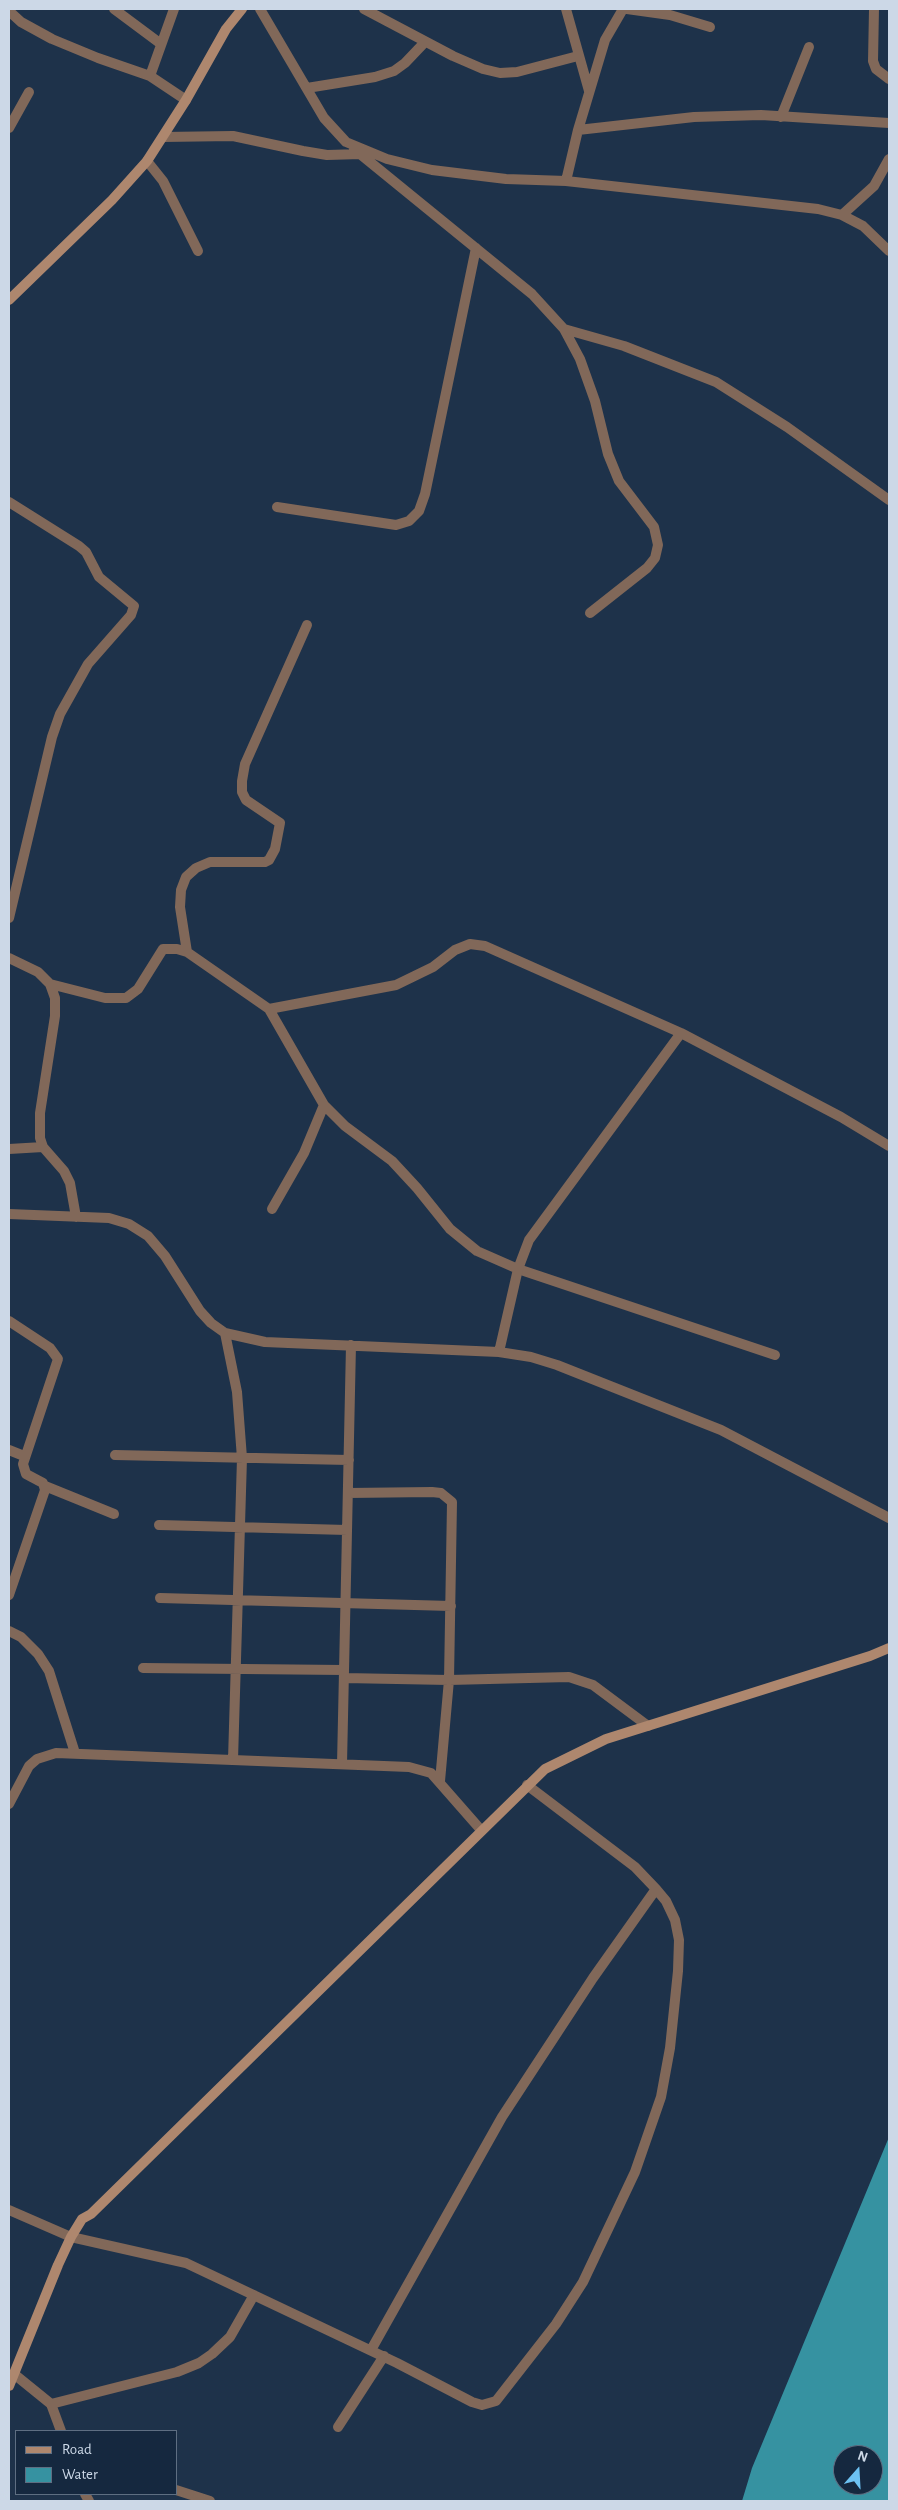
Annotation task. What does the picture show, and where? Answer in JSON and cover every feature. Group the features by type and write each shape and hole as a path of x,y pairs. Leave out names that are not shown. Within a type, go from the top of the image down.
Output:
{"street":[{"path":"114,9 161,44"},
{"path":"150,76 174,9"},
{"path":"9,300 112,200 147,161 186,100 226,29 242,9"},
{"path":"260,9 324,118 346,142 532,294 564,328 580,359 595,401 608,454 619,481 658,535 655,558 647,568 590,613"},
{"path":"364,9 453,56 483,69 500,73 518,72 578,56"},
{"path":"566,9 589,90"},
{"path":"566,181 589,90 605,40 623,9"},
{"path":"627,9 670,15 710,27"},
{"path":"874,9 873,61 882,76 889,79"},
{"path":"9,11 21,22 52,39 98,58 150,76 186,100"},
{"path":"307,88 376,77 394,71 405,63 425,42"},
{"path":"782,116 809,47"},
{"path":"9,128 29,92"},
{"path":"578,130 694,116 782,116 889,123"},
{"path":"163,137 233,136 327,155 360,154"},
{"path":"346,142 387,159 432,170 506,179 566,181 818,209 842,215 863,226 889,251"},
{"path":"842,215 874,186 889,159"},
{"path":"147,161 163,181 198,251"},
{"path":"277,507 396,525 409,521 419,511 425,494 476,248"},
{"path":"564,328 624,346 716,382 787,427 889,500"},
{"path":"9,502 80,546 86,552 98,577 134,606 131,616 88,664 60,714 52,737 9,918"},
{"path":"187,952 180,907 181,890 186,877 196,868 210,862 265,862 269,860 275,849 280,823 246,800 242,792 242,781 245,764 307,625"},
{"path":"269,1009 396,985 415,977 455,950 470,944 500,951 681,1033 841,1117 889,1146"},
{"path":"50,984 105,998 126,998 138,989 162,950 177,948 187,952 269,1009 324,1105 346,1126 392,1161 463,1241 490,1258 775,1355"},
{"path":"9,958 38,972 50,984 55,998 55,1016 40,1113 40,1138 44,1147 64,1171 70,1183 76,1217"},
{"path":"499,1352 518,1268 529,1240 681,1033"},
{"path":"272,1209 304,1154 324,1105"},
{"path":"9,1149 44,1147"},
{"path":"9,1214 109,1218 129,1224 148,1236 165,1256 200,1311 211,1323 225,1333 265,1342 499,1352 531,1357 557,1365 721,1430 889,1518"},
{"path":"9,1321 50,1348 58,1360 24,1456 23,1470 45,1486 114,1514"},
{"path":"225,1333 239,1407 242,1458 233,1760"},
{"path":"342,1764 351,1345"},
{"path":"9,1450 24,1456"},
{"path":"115,1455 349,1460"},
{"path":"9,1595 44,1495 45,1486"},
{"path":"348,1493 432,1492 448,1497 452,1502 454,1510 449,1680 440,1782"},
{"path":"159,1525 347,1530"},
{"path":"160,1598 451,1606"},
{"path":"9,1631 21,1637 38,1654 49,1671 75,1753"},
{"path":"9,2386 71,2237 82,2220 91,2214 545,1769 576,1752 606,1739 870,1656 889,1648"},
{"path":"143,1668 236,1668 449,1680 554,1676 582,1680 594,1686 648,1726"},
{"path":"9,1804 29,1766 37,1759 51,1754 75,1753 416,1768 431,1773 481,1830"},
{"path":"9,2210 71,2237 186,2263 384,2356 472,2402 488,2405 496,2401 556,2324 583,2282 635,2172 652,2129 663,2088 672,2029 679,1940 675,1920 666,1902 635,1867 527,1785"},
{"path":"371,2350 502,2117 594,1978 656,1889"},
{"path":"51,2404 177,2372 198,2364 230,2337 254,2295"},
{"path":"338,2427 384,2356"},
{"path":"14,2374 51,2404 61,2430"},
{"path":"178,2491 210,2501"}],"water":[{"path":"889,2137 889,2501 742,2501 752,2468"}]}
